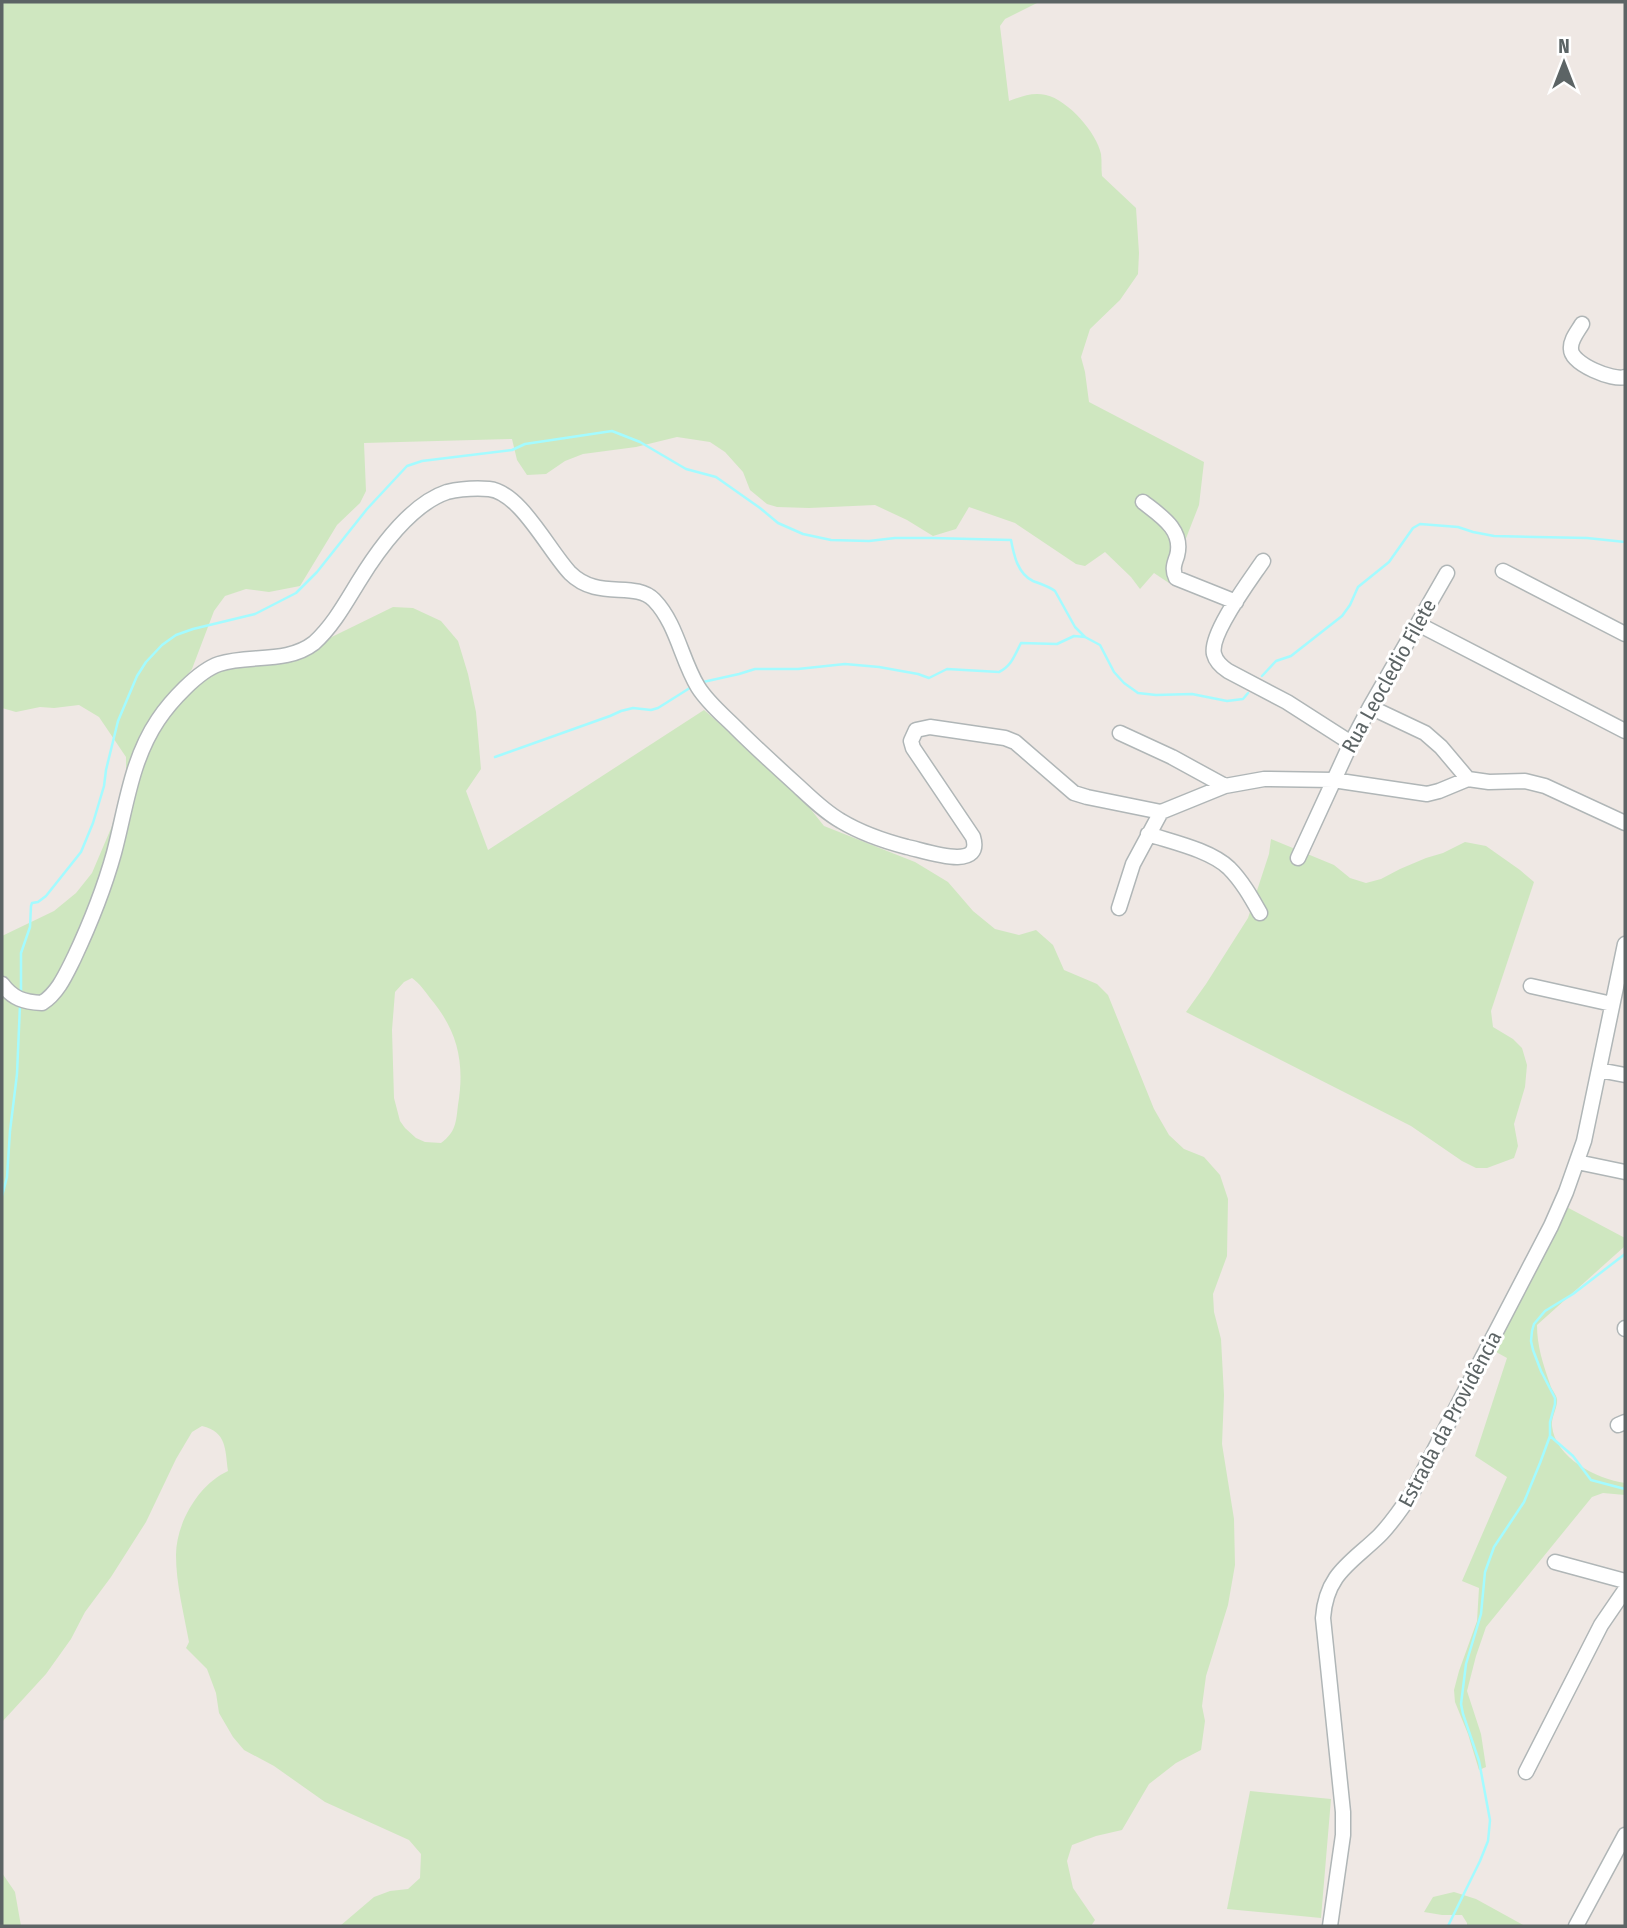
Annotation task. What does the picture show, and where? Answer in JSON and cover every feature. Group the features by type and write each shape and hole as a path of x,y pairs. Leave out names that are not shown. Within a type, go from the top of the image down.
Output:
{"street":[{"path":"1582,324 1571,343 1573,356 1606,375 1618,379 1625,377"},
{"path":"2,984 16,999 42,1003 49,999 60,985 91,923 113,856 136,761 158,719 180,692 218,664 285,656 310,646 326,631 396,529 418,509 445,493 473,488 494,489 506,495 540,533 568,571 582,583 592,587 641,592 650,597 663,611 683,658 707,699 754,746 825,810 865,834 898,845 956,858 969,855 974,850 972,837 913,748 913,734 922,728 1005,738 1015,742 1066,788 1081,796 1161,812 1226,786 1264,779 1333,780 1427,794 1468,779 1545,786 1625,823"},
{"path":"1143,502 1163,517 1176,534 1179,546 1173,570 1175,578 1236,602"},
{"path":"1263,561 1220,627 1216,635 1214,656 1221,666 1287,702 1350,743"},
{"path":"1503,571 1625,634"},
{"name":"Rua Leocledio Filete","path":"1298,858 1350,743 1447,573"},
{"path":"1418,624 1625,731"},
{"path":"1370,707 1434,739 1468,779"},
{"path":"1120,733 1226,786"},
{"path":"1119,908 1133,864 1161,812"},
{"path":"1148,834 1198,851 1227,866 1238,878 1260,913"},
{"name":"Estrada da Providência","path":"1330,1926 1343,1835 1343,1812 1323,1618 1326,1596 1339,1573 1390,1524 1412,1493 1545,1237 1577,1162 1586,1132 1625,944"},
{"path":"1531,986 1612,1004"},
{"path":"1599,1070 1625,1075"},
{"path":"1577,1162 1625,1172"},
{"path":"1555,1563 1625,1581"},
{"path":"1526,1772 1601,1625 1625,1590"},
{"path":"1576,1926 1625,1835"}],"green space":[{"path":"2,2 1039,2 1005,19 1000,26 1009,101 1041,94 1055,98 1072,110 1094,137 1101,154 1102,176 1136,208 1138,274 1120,300 1090,329 1081,357 1089,402 1204,462 1199,505 1174,569 1172,581 1169,583 1154,573 1140,589 1105,552 1085,566 1076,564 1015,523 969,507 956,529 933,536 875,505 809,508 767,504 750,490 743,472 725,452 710,442 677,437 636,447 583,454 565,461 546,474 527,475 517,460 512,439 364,443 366,491 360,503 337,525 300,586 269,592 246,589 225,596 214,611 192,669 179,685 238,658 299,653 393,607 413,608 441,621 458,641 476,712 481,769 466,791 488,850 704,710 793,787 824,826 915,862 948,882 973,911 995,929 1019,935 1036,930 1053,945 1064,970 1097,984 1108,995 1154,1109 1169,1135 1184,1149 1204,1157 1220,1175 1228,1199 1227,1256 1213,1294 1214,1312 1221,1339 1224,1395 1222,1444 1234,1519 1235,1565 1228,1605 1206,1676 1201,1750 1176,1763 1149,1784 1122,1830 1072,1845 1067,1861 1073,1888 1095,1920 1091,1926 340,1926 374,1897 390,1891 408,1889 420,1878 421,1854 409,1840 325,1802 274,1766 244,1750 219,1713 216,1693 207,1669 186,1648 189,1642 176,1566 180,1530 191,1506 208,1485 228,1471 223,1442 216,1432 202,1426 192,1432 146,1522 85,1612 71,1639 46,1674 2,1722 2,936 54,911 76,893 92,873 112,826 126,773 126,757 99,717 79,705 40,707 16,712 2,708","holes":["412,978 440,1010 453,1035 460,1061 456,1122 450,1135 441,1143 425,1142 405,1128 400,1121 394,1098 392,1030 395,992"]},
{"path":"1271,839 1334,865 1350,878 1366,883 1465,842 1486,846 1534,882 1491,1011 1493,1027 1522,1048 1527,1065 1525,1087 1514,1124 1518,1146 1514,1158 1487,1168 1476,1168 1411,1126 1186,1012 1248,918 1269,854"},
{"path":"1561,1204 1625,1238 1625,1246 1537,1325 1543,1362 1557,1399 1552,1426 1561,1448 1569,1457 1590,1472 1625,1483 1625,1495 1603,1493 1592,1497 1486,1627 1467,1691 1481,1734 1486,1767 1479,1770 1455,1702 1454,1690 1477,1621 1479,1588 1462,1581 1507,1477 1475,1456 1507,1358 1487,1347"},
{"path":"1250,1791 1331,1799 1321,1918 1227,1909"},
{"path":"2,1873 15,1892 21,1926 2,1926"},
{"path":"1454,1892 1476,1899 1525,1926 1467,1926 1462,1915 1424,1912 1433,1897"}],"waterway":[{"path":"21,995 21,953 30,927 32,903 46,896 81,852 104,786 118,721 137,676 146,662 176,635 255,614 296,593 407,466 422,461 512,450 525,444 612,431 640,442 686,469 716,477 778,523 803,534 831,540 1011,540 1015,558 1024,574 1055,591 1075,627 1085,637 1100,645 1114,672 1138,693 1192,694 1227,701 1243,699 1248,693"},
{"path":"1262,676 1276,661 1291,656 1342,616 1358,587 1389,562 1413,528 1420,524 1458,527 1494,536 1587,538 1625,542"},
{"path":"703,682 755,669 798,669 845,664 879,667 929,678 947,669 999,672 1010,663 1021,643 1057,644 1074,636 1085,637"},
{"path":"495,757 621,711 658,708 693,686"},
{"path":"2,1196 7,1177 17,1074 20,1005"},
{"path":"1448,1926 1488,1841 1490,1820 1479,1761 1461,1704 1466,1664 1481,1614 1485,1572 1494,1547 1524,1502 1550,1436 1550,1422 1555,1404 1555,1398 1533,1350 1532,1331 1534,1324 1545,1311 1573,1294 1625,1254"},
{"path":"1550,1436 1573,1456 1591,1480 1625,1489"}]}
